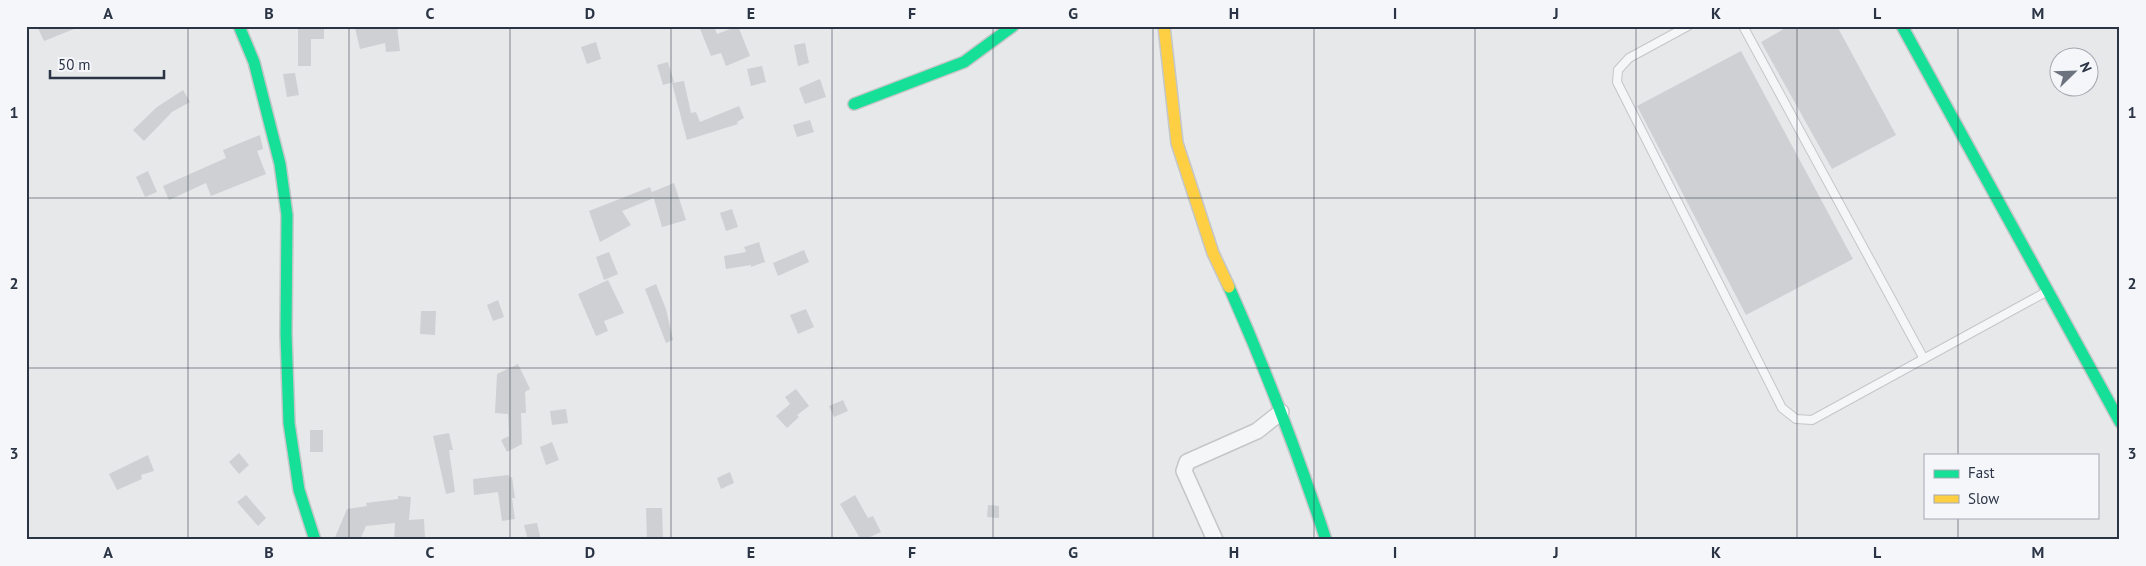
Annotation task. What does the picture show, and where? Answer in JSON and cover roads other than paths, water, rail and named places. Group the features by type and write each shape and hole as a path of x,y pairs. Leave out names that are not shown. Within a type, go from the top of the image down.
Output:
{"street":[{"path":"239,26 254,62 280,164 286,215 286,334 289,424 299,490 315,540"},
{"path":"854,104 964,62 1013,26"},
{"path":"1164,26 1177,143 1213,253 1258,352 1326,540"},
{"path":"1902,26 2120,422"},
{"path":"1215,540 1184,471 1187,462 1257,431 1281,412"}],"lane":[{"path":"1688,26 1629,58 1618,70 1617,82 1782,408 1796,419 1812,420 2048,292"},
{"path":"1743,26 1924,359"}]}
